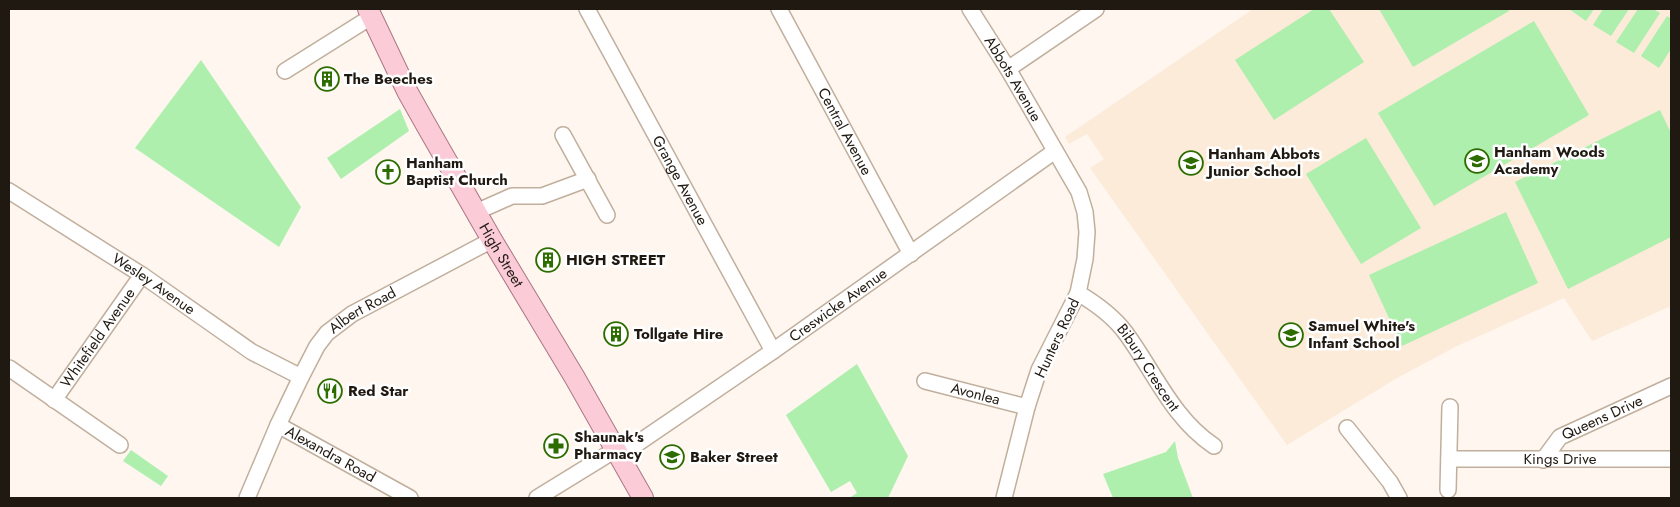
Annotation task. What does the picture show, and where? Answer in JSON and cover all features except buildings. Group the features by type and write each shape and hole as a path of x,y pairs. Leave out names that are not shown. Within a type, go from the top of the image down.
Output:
{"main road":[{"name":"High Street","path":"369,13 407,91 643,498"}],"street":[{"name":"Grange Avenue","path":"587,9 773,351"},
{"name":"Central Avenue","path":"779,9 911,254"},
{"name":"Abbots Avenue","path":"970,9 1008,69 1055,152"},
{"path":"1008,69 1096,9"},
{"path":"285,71 369,13"},
{"path":"563,135 607,214"},
{"name":"Creswicke Avenue","path":"537,498 617,453 773,351 1055,152"},
{"name":"Hunters Road","path":"1007,498 1027,407 1041,365 1078,293 1086,259 1087,232 1085,212 1079,192 1055,152"},
{"path":"476,212 512,196 542,196 588,179"},
{"name":"Wesley Avenue","path":"9,191 142,275 252,352 301,377"},
{"name":"Albert Road","path":"247,498 301,377 317,346 327,333 352,314 492,240"},
{"name":"Whitefield Avenue","path":"54,400 142,275"},
{"name":"Bibury Crescent","path":"1078,293 1098,305 1124,331 1175,410 1191,428 1214,446"},
{"path":"9,368 120,446"},
{"name":"Avonlea","path":"925,381 1027,407"},
{"name":"Queens Drive","path":"1543,460 1560,437 1671,386"},
{"path":"1448,490 1450,407"},
{"name":"Alexandra Road","path":"278,425 410,498"},
{"path":"1347,428 1390,482 1399,498"},
{"name":"Kings Drive","path":"1449,460 1671,459"}],"shaded area":[{"name":"Hanham Woods Academy","path":"1253,9 1671,9 1671,306 1592,341 1564,298 1457,346 1397,378 1287,445 1090,168 1104,159 1087,134 1069,144 1065,137"}],"green space":[{"path":"1314,9 1329,9 1364,62 1274,120 1235,60"},
{"path":"1379,9 1508,9 1509,11 1413,67"},
{"path":"1569,9 1594,9 1586,21"},
{"path":"1603,9 1629,9 1611,36 1593,25"},
{"path":"1638,9 1653,9 1660,13 1634,53 1616,42"},
{"path":"1667,16 1671,19 1671,49 1659,68 1641,56"},
{"path":"1534,21 1589,115 1434,206 1378,113"},
{"path":"201,60 301,207 279,247 135,148"},
{"path":"400,109 409,131 341,179 327,158"},
{"path":"1660,110 1671,133 1671,237 1568,289 1515,182"},
{"path":"1366,138 1421,228 1361,264 1306,174"},
{"path":"1506,212 1538,283 1402,346 1369,275"},
{"path":"857,364 908,456 888,498 849,498 857,493 850,481 831,492 786,415"},
{"path":"1175,441 1178,458 1193,498 1113,498 1103,474 1166,452"},
{"path":"131,450 168,476 161,486 123,461"}],"place":[{"name":"The Beeches","path":"327,79"},
{"name":"Hanham Woods Academy","path":"1477,161"},
{"name":"Hanham Abbots Junior School","path":"1191,163"},
{"name":"Hanham Baptist Church","path":"388,172"},
{"name":"HIGH STREET","path":"548,260"},
{"name":"Tollgate Hire","path":"616,334"},
{"name":"Samuel White's Infant School","path":"1291,335"},
{"name":"Red Star","path":"330,391"},
{"name":"Shaunak's Pharmacy","path":"556,446"},
{"name":"Baker Street","path":"672,457"}]}
